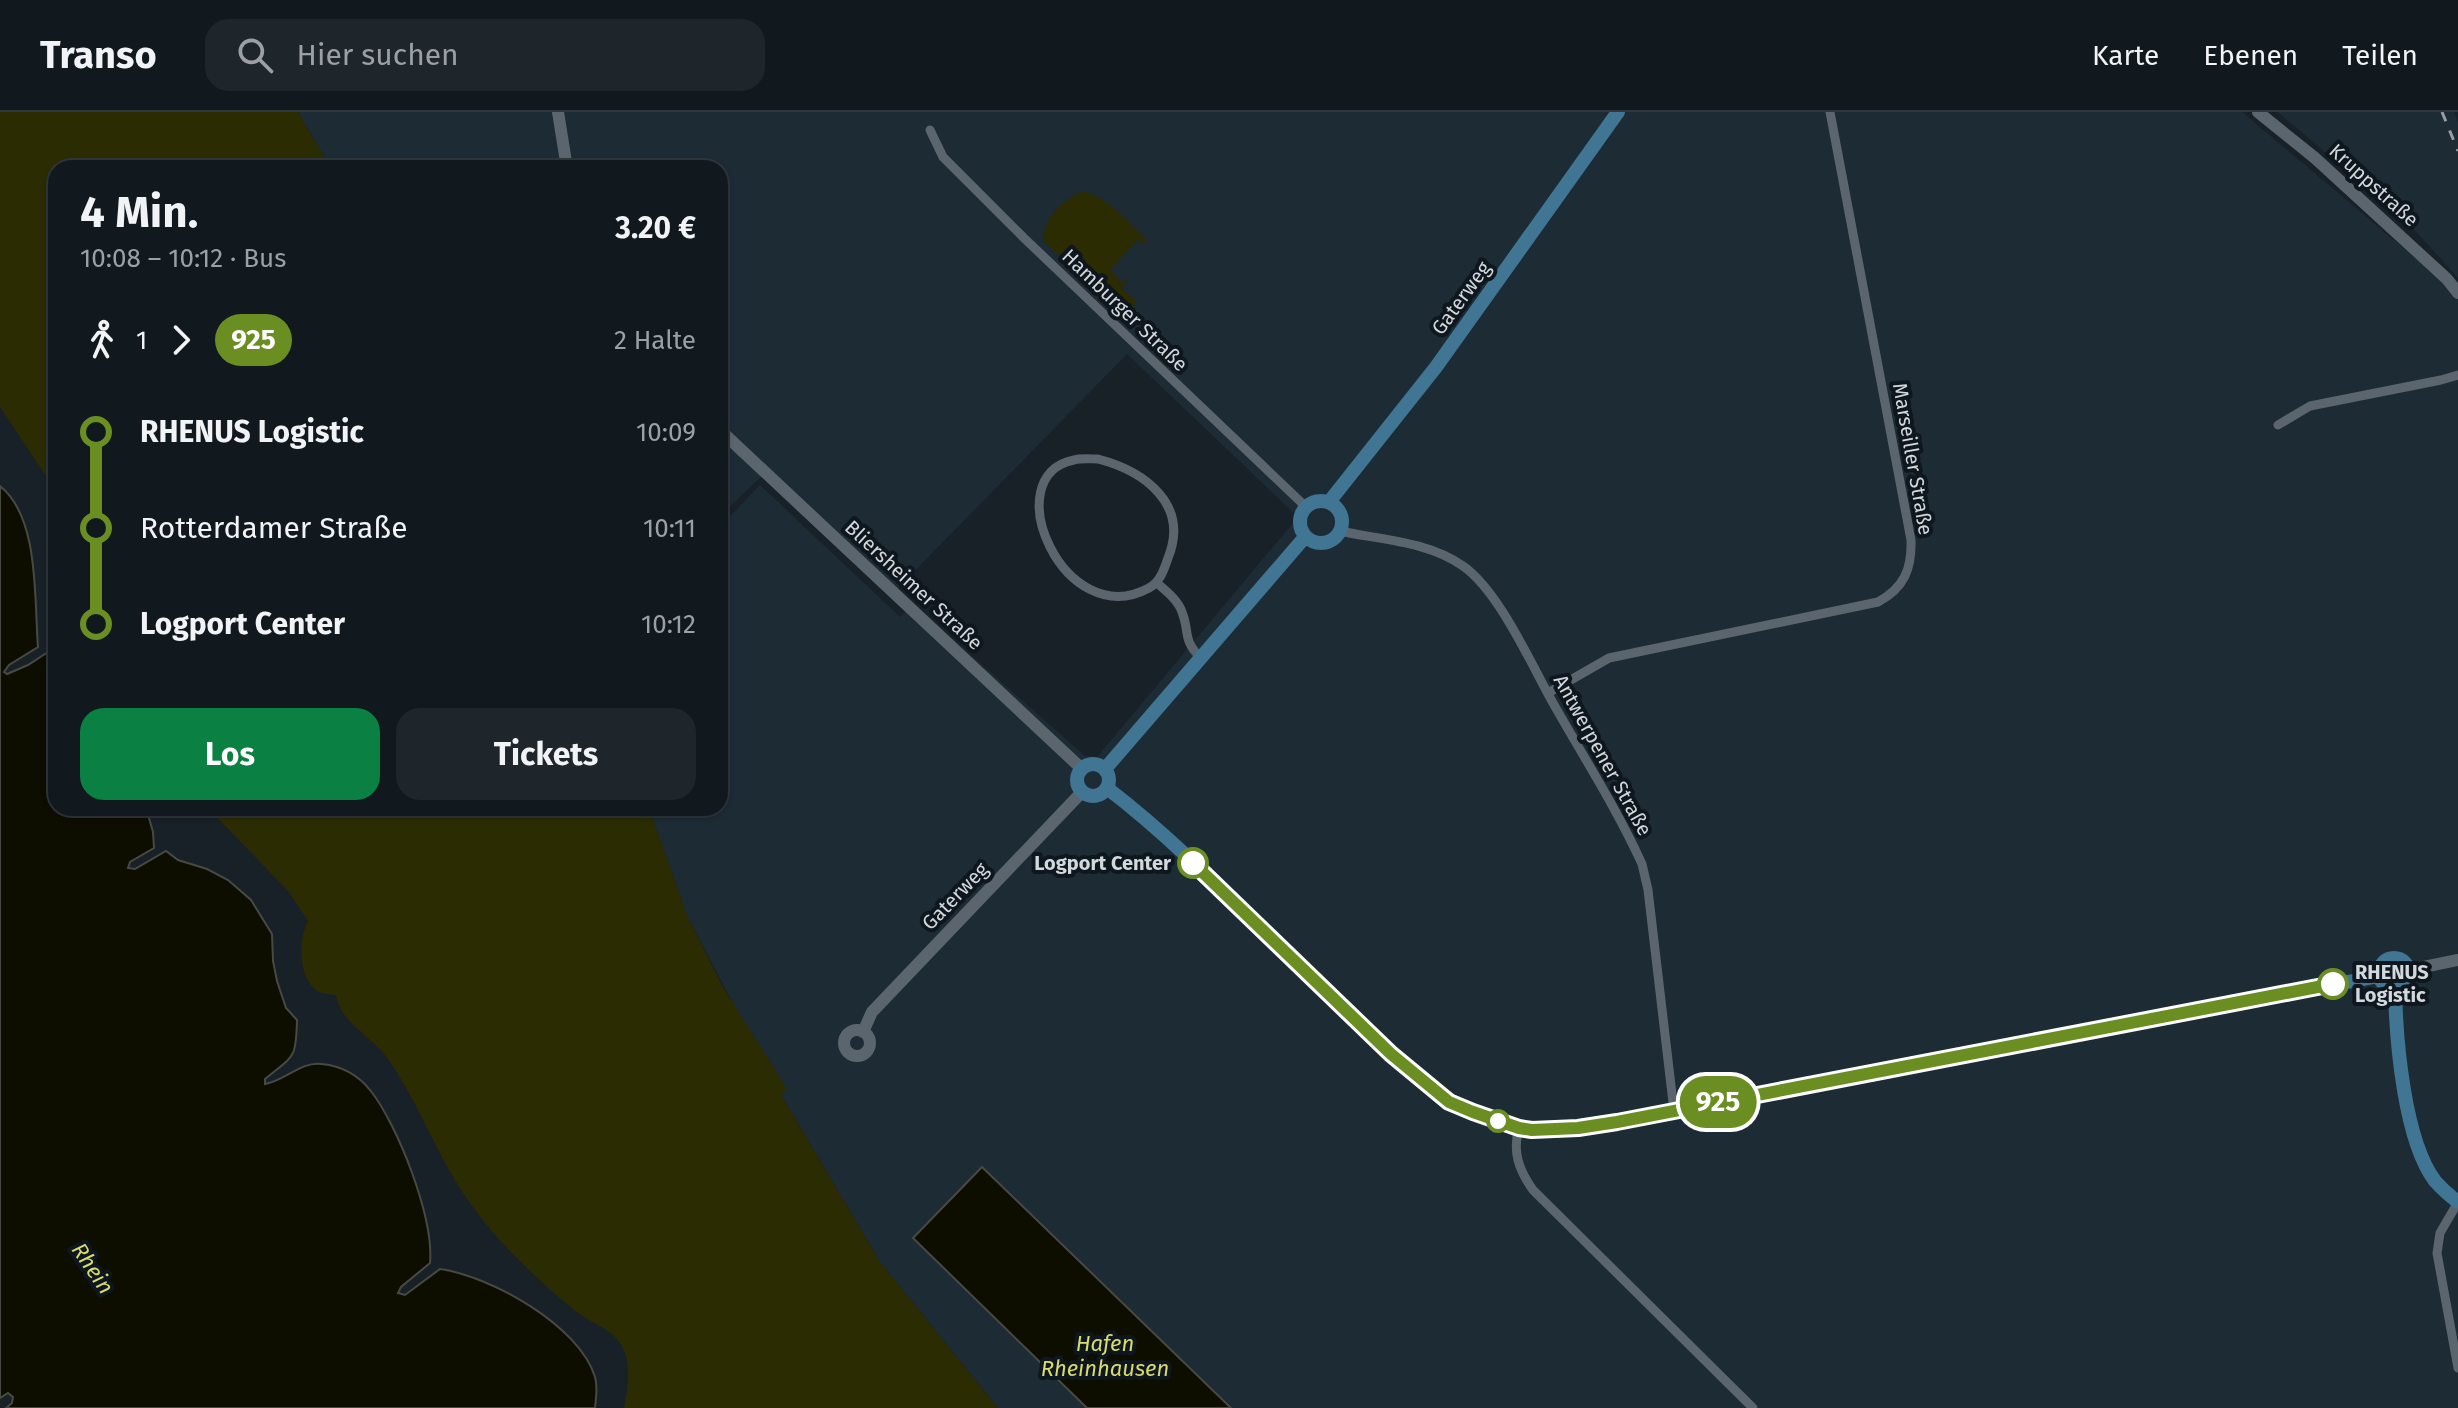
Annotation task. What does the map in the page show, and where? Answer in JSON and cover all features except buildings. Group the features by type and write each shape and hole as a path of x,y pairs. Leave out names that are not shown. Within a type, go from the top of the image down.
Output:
{"main road":[{"name":"Gaterweg","path":"1329,502 1436,367 1618,112"},
{"path":"1313,502 1329,502 1341,513 1340,531 1326,542 1318,543 1305,537 1299,521 1305,506 1313,502"},
{"path":"1105,769 1305,537"},
{"path":"1094,764 1105,769 1109,778 1107,788 1097,796 1082,792 1077,782 1082,769 1094,764"},
{"path":"1107,788 1177,847 1316,983 1431,1089 1473,1112 1519,1128 1578,1128 2379,976"},
{"path":"2392,958 2402,959 2409,970 2406,983 2395,988 2385,985 2379,976 2381,964 2392,958"},
{"path":"2395,988 2400,1063 2416,1137 2424,1162 2435,1180 2458,1202"}],"street":[{"path":"558,112 566,160"},
{"name":"Marseiller Straße","path":"1548,693 1609,658 1878,602 1890,596 1905,580 1911,540 1830,112"},
{"name":"Kruppstraße","path":"2258,112 2315,158 2447,279 2458,293"},
{"name":"Hamburger Straße","path":"930,130 943,157 993,208 1305,506"},
{"path":"2278,425 2310,406 2458,375"},
{"name":"Bliersheimer Straße","path":"728,437 1082,769"},
{"path":"1098,459 1140,475 1156,490 1172,516 1173,537 1170,555 1157,583 1135,594 1118,596 1098,593 1071,577 1057,560 1040,519 1038,498 1045,480 1057,467 1072,460 1098,459"},
{"name":"Antwerpener Straße","path":"1340,531 1417,545 1442,553 1472,572 1512,628 1642,864 1648,890 1674,1111"},
{"path":"1157,583 1175,600 1183,613 1187,641 1201,658"},
{"name":"Gaterweg","path":"863,1032 872,1012 1082,792"},
{"path":"2409,970 2458,960"},
{"path":"1519,1128 1516,1154 1521,1173 1533,1190 1753,1408"},
{"path":"2458,1202 2440,1233 2437,1253 2458,1368"}],"shaded area":[{"path":"0,112 298,112 326,160 48,160 48,479 0,407"},
{"path":"298,112 2242,112 2458,294 2458,1408 1228,1408 1019,1341 1087,1408 998,1408 880,1262 781,1095 688,918 652,816 728,816 728,519 760,485 900,617 913,604 1085,756 1097,757 1298,517 1127,354 897,589 765,473 728,508 728,160 326,160"},
{"path":"2278,112 2454,112 2458,122 2458,278 2411,226 2396,203 2384,202 2371,193 2335,156 2333,159"},
{"path":"1082,191 1109,204 1147,240 1143,244 1138,239 1110,270 1123,283 1133,275 1121,288 1137,302 1124,317 1043,240 1051,217 1068,199"},
{"path":"216,816 652,816 688,918 723,987 787,1089 781,1095 880,1262 998,1408 624,1408 628,1366 620,1343 543,1284 480,1217 456,1182 388,1059 350,1022 336,995 319,992 311,985 303,968 301,948 308,921 289,892"}],"water":[{"name":"Rhein","path":"0,486 13,500 29,539 38,647 9,665 4,672 7,674 28,665 48,652 48,816 148,816 154,848 130,862 128,868 135,869 166,851 178,860 207,869 228,880 251,900 272,934 277,981 286,1008 297,1020 292,1056 265,1079 265,1084 314,1064 349,1072 370,1090 381,1106 412,1173 426,1222 430,1263 398,1293 405,1295 440,1269 507,1293 530,1306 571,1339 586,1358 595,1377 596,1392 595,1408 6,1408 13,1397 8,1393 0,1398"},
{"name":"Hafen Rheinhausen","path":"982,1167 1231,1408 1087,1408 913,1238"}],"railway":[{"path":"2442,112 2458,151"}],"bus line":[{"name":"925","path":"1193,863 1431,1089 1449,1102 1473,1112 1532,1130 1617,1122 2333,984"}],"place":[{"name":"Logport Center","path":"1193,863"},
{"name":"RHENUS Logistic","path":"2333,984"}]}
